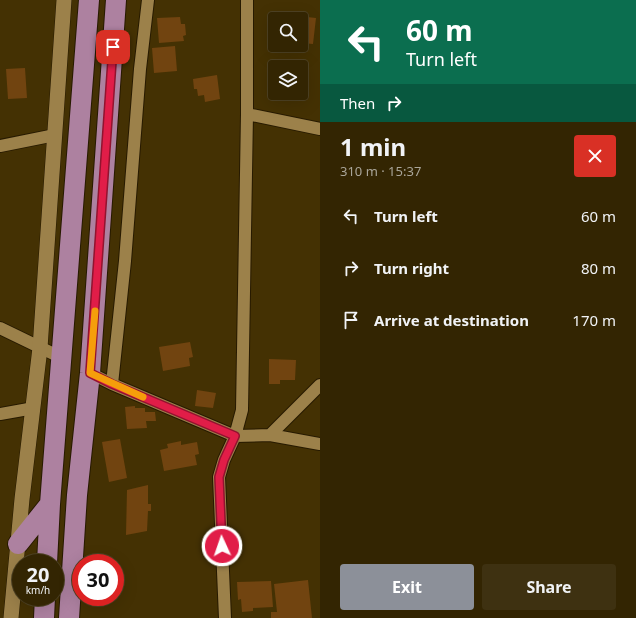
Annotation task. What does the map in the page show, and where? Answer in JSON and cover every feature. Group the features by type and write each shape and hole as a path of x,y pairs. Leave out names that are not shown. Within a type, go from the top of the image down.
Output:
{"highway":[{"path":"47,554 50,504 89,0"},
{"path":"69,618 77,495 90,373 116,0"},
{"path":"18,544 50,504"},
{"path":"44,618 45,606"}],"street":[{"path":"11,618 40,348 64,0"},
{"path":"112,384 140,69 148,0"},
{"path":"225,618 219,477 224,460 235,436 242,410 247,114 247,0"},
{"path":"247,114 320,129"},
{"path":"0,146 55,135"},
{"path":"0,328 62,358"},
{"path":"90,373 112,384 235,436 270,435 320,444"},
{"path":"270,435 320,385"},
{"path":"0,414 34,408"}],"building":[{"path":"180,17 181,24 185,24 186,35 183,36 184,41 159,43 157,18"},
{"path":"308,17 316,18 313,44 308,44"},
{"path":"175,46 177,71 154,73 152,48"},
{"path":"25,68 27,98 8,99 6,69"},
{"path":"217,75 220,99 205,102 204,95 198,96 197,89 194,89 193,79"},
{"path":"190,342 193,357 189,358 190,366 163,371 159,347"},
{"path":"269,359 296,360 295,380 280,380 280,384 269,384"},
{"path":"197,390 216,393 213,408 195,406"},
{"path":"135,406 135,408 145,408 145,412 155,412 156,421 146,421 147,428 127,429 125,407"},
{"path":"120,439 127,478 109,482 102,442"},
{"path":"181,441 181,445 197,442 199,454 195,455 197,465 164,471 160,450 168,448 167,444"},
{"path":"148,485 148,504 151,504 151,511 148,511 147,531 126,535 127,490"},
{"path":"308,580 312,618 271,618 271,612 277,612 274,584"},
{"path":"271,581 273,607 253,608 253,611 242,612 241,599 238,600 237,582"}],"slow traffic":[{"path":"95,311 90,373 143,397"}],"route":[{"path":"113,47 90,373 112,384 235,436 220,470 219,477 222,546"}]}
